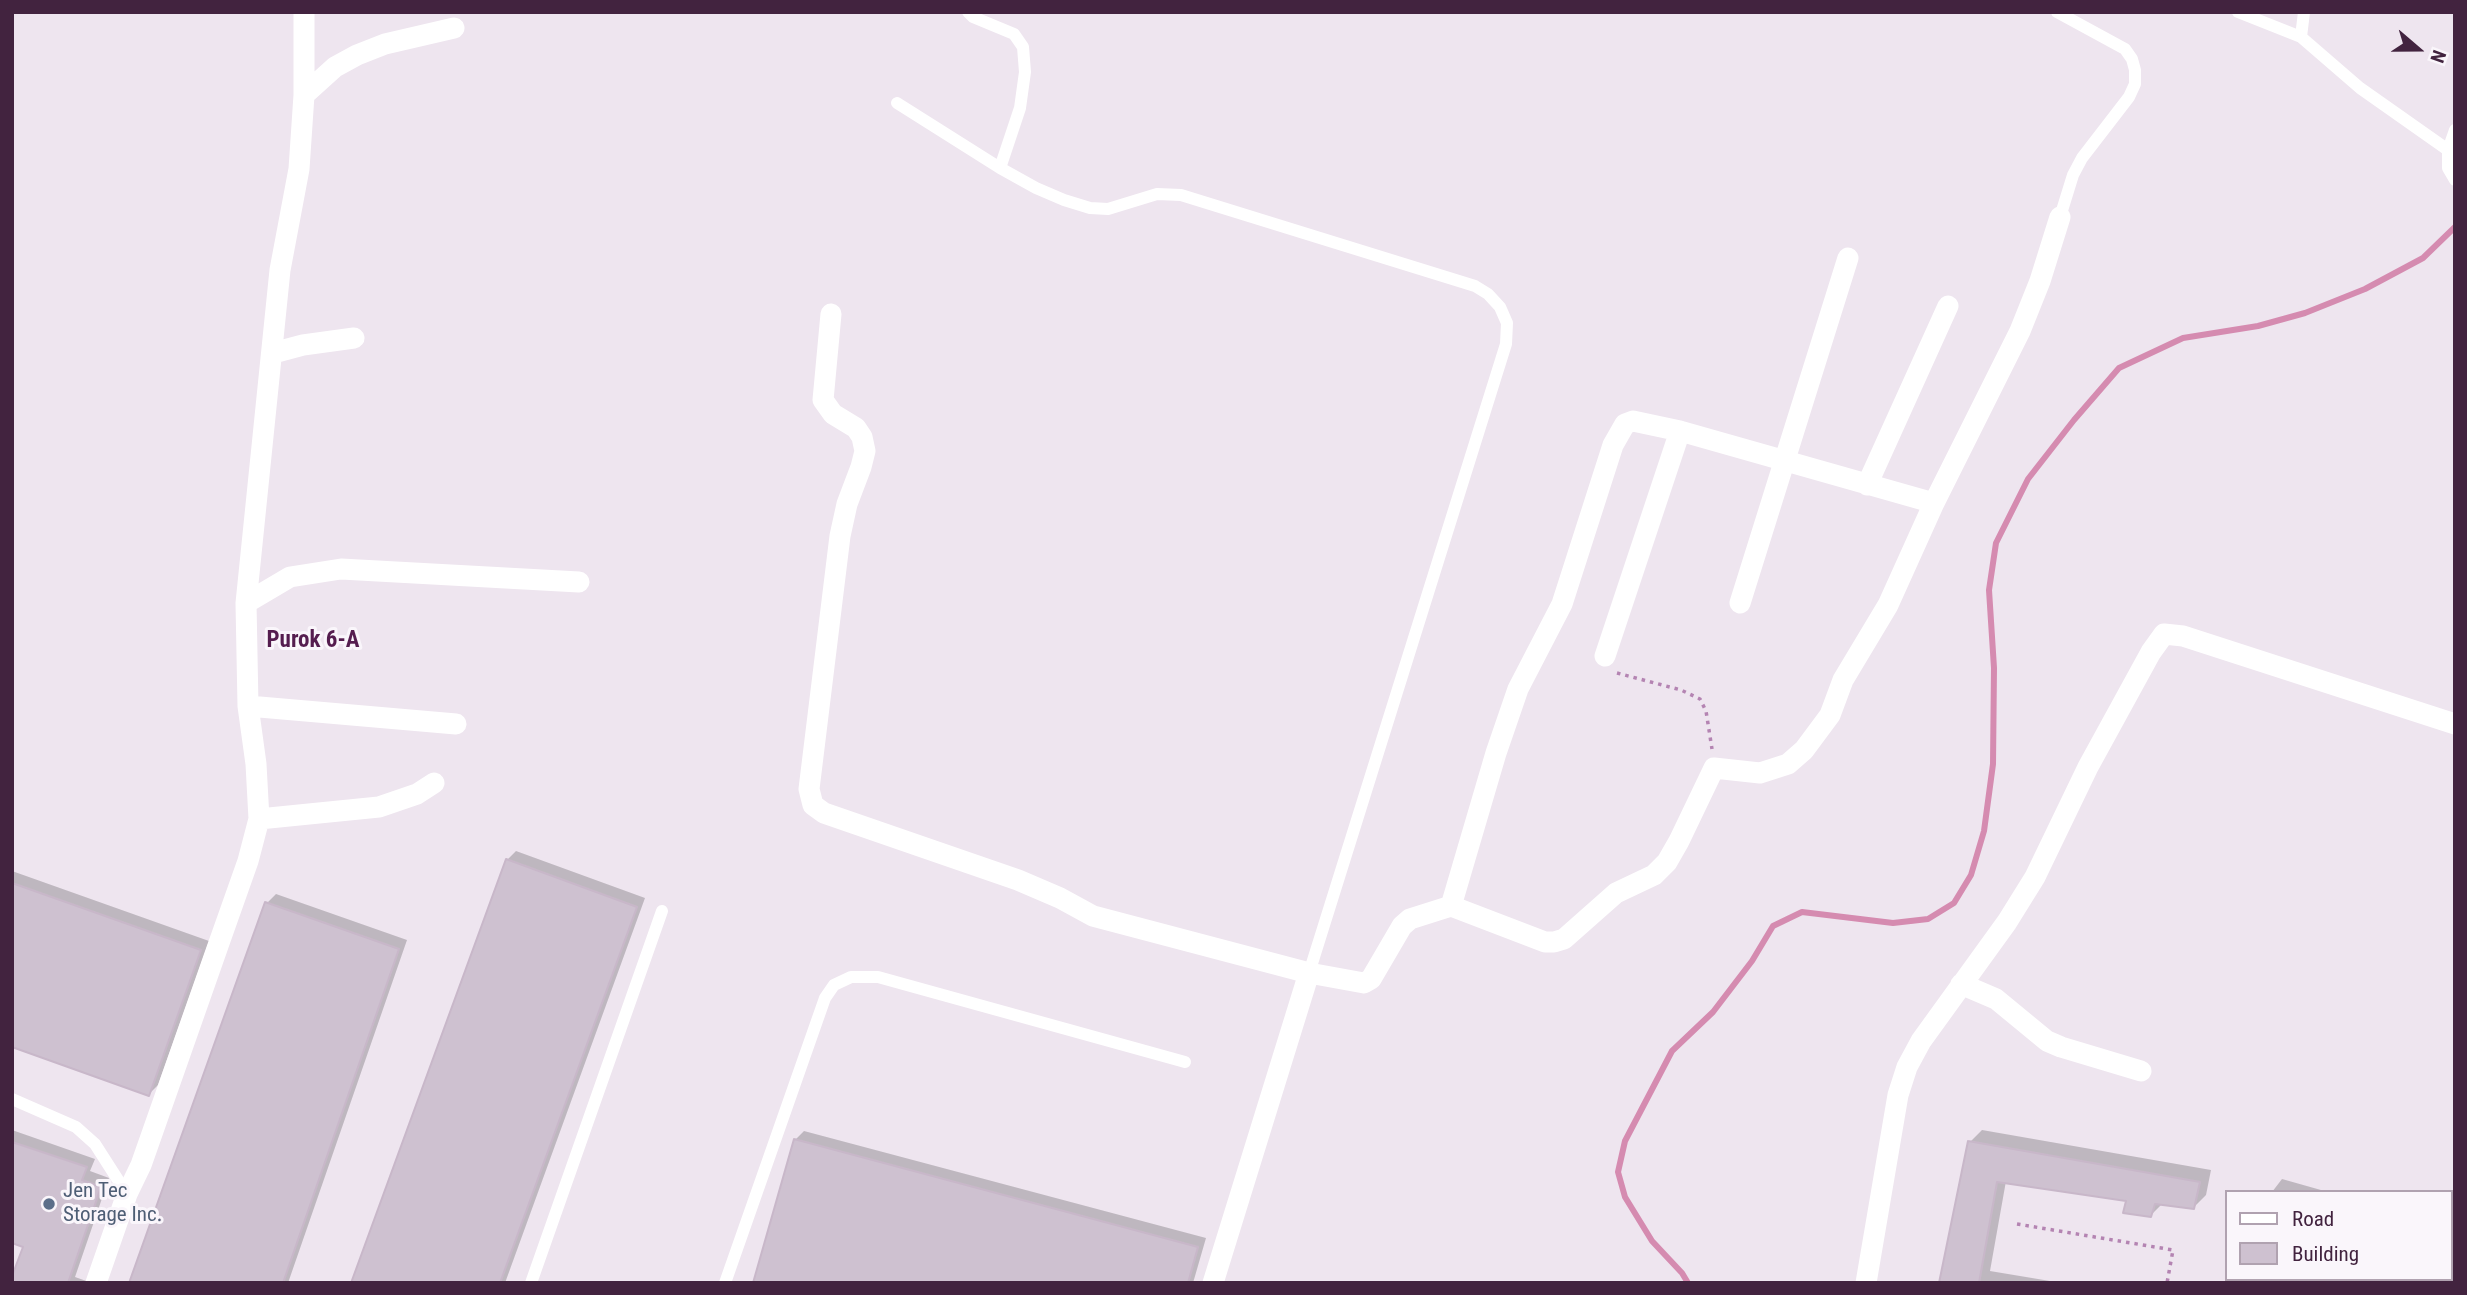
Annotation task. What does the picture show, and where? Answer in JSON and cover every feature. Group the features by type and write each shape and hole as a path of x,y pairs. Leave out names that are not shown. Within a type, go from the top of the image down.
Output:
{"street":[{"path":"96,1283 248,861 259,819 256,764 248,706 246,603 280,270 299,169 304,95 304,12"},
{"path":"304,95 335,67 357,55 385,44 454,28"},
{"path":"831,314 823,400 833,414 856,428 862,437 864,452 840,536 809,789 813,805 824,813 1018,880 1093,916 1309,973 1364,983 1371,979 1402,926 1410,919 1451,906 1545,942 1564,939 1616,893 1654,874 1667,862 1714,768 1760,773 1788,764 1804,750 1829,715 1843,680 1888,605 1934,503 2020,331 2040,281 2060,217"},
{"path":"1740,603 1848,258"},
{"path":"1867,485 1948,306"},
{"path":"273,353 303,345 354,338"},
{"path":"1451,906 1496,753 1518,689 1570,584 1619,432 1625,424 1633,421 1680,431 1934,503"},
{"path":"1605,656 1680,431"},
{"path":"246,603 290,577 341,569 579,582"},
{"path":"1866,1283 1898,1095 1907,1067 1921,1041 2007,922 2035,877 2088,766 2151,652 2164,634 2183,636 2455,724"},
{"path":"248,706 456,724"},
{"path":"259,819 313,816 379,807 417,794 434,783"},
{"path":"1213,1283 1309,973"},
{"path":"1961,984 1996,999 2048,1041 2141,1071"}],"lane":[{"path":"968,12 973,17 1014,34 1023,47 1025,72 1020,108 1000,168"},
{"path":"2057,12 2125,49 2135,70 2135,84 2129,97 2073,175 2060,217"},
{"path":"2238,12 2301,37 2360,88 2448,150"},
{"path":"2301,37 2304,12"},
{"path":"897,103 1036,188 1090,208 1108,209 1157,194 1181,195 1475,286 1488,294 1500,307 1507,323 1506,344 1309,973"},
{"path":"2455,130 2448,150 2448,168 2455,180"},
{"path":"531,1283 663,911"},
{"path":"725,1283 825,998 834,985 851,977 878,977 1185,1062"},
{"path":"12,1099 76,1127 95,1144 127,1194"}],"path":[{"path":"1605,656 1606,665 1615,672 1681,690 1700,699 1710,729 1714,768"},
{"path":"2017,1224 2173,1250 2167,1283"}],"building":[{"path":"506,859 637,907 500,1283 351,1283"},
{"path":"12,883 201,950 149,1096 12,1047"},
{"path":"265,902 399,949 283,1283 129,1283"},
{"path":"794,1139 1198,1247 1188,1283 753,1283"},
{"path":"1968,1141 2200,1182 2194,1209 2155,1204 2151,1217 2123,1213 2126,1201 1997,1182 1979,1283 1939,1283"},
{"path":"12,1142 87,1167 82,1180 101,1187 68,1283 12,1283 23,1247 12,1243"}],"waterway":[{"path":"1688,1283 1652,1241 1625,1197 1618,1172 1625,1141 1672,1051 1713,1012 1752,961 1773,926 1802,912 1893,923 1928,919 1954,903 1971,875 1984,831 1993,764 1994,668 1989,590 1996,543 2028,479 2119,368 2183,338 2258,326 2305,313 2365,289 2423,258 2455,227"}],"place":[{"name":"Jen Tec Storage Inc.","path":"49,1204"}],"district":[{"name":"Purok 6-A","path":"313,641"}]}
